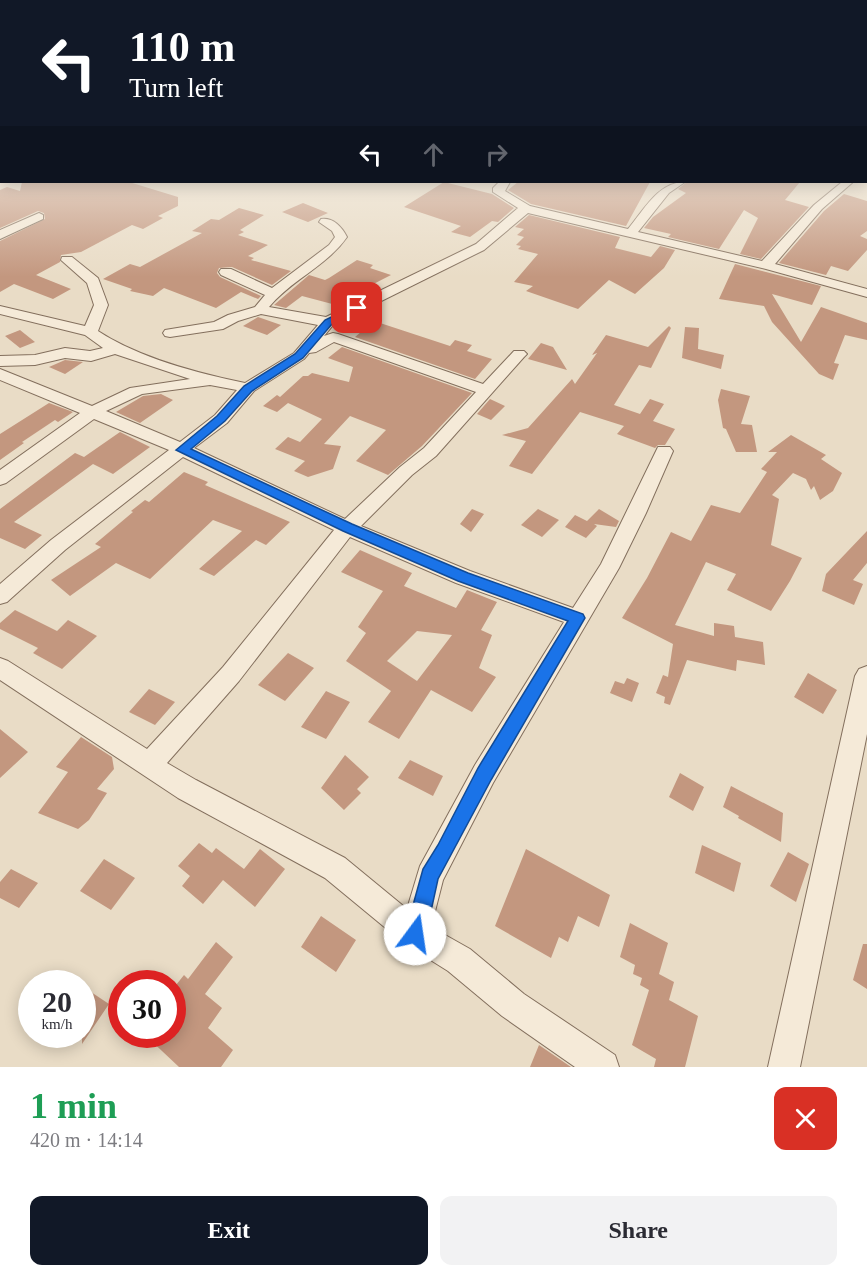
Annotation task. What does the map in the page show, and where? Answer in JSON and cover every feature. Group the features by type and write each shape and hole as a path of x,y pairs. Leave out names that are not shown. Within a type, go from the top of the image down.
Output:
{"street":[{"path":"504,183 499,188 499,192 527,209 768,266 867,293"},
{"path":"631,233 664,191 678,183"},
{"path":"768,266 769,260 780,251 818,207 847,183"},
{"path":"299,356 328,322 480,246 521,211 527,209"},
{"path":"0,236 39,216"},
{"path":"260,310 273,294 333,248 341,237 335,228 325,222"},
{"path":"67,260 93,281 101,305 90,332"},
{"path":"226,272 273,294"},
{"path":"0,310 90,332 115,349 210,380 248,388"},
{"path":"170,333 218,326 232,318 260,310 328,322"},
{"path":"0,596 58,545 221,419 248,388 333,337 486,390"},
{"path":"0,361 35,360 65,353 91,356 115,349"},
{"path":"149,765 231,674 347,528 406,471 430,452 519,354"},
{"path":"0,374 182,450 347,528 463,577 577,618"},
{"path":"0,479 92,413 134,391 161,386 191,385 210,380"},
{"path":"415,934 430,876 484,774 609,568 633,522 664,451"},
{"path":"0,668 187,789 335,868 415,934 459,960 513,1005 603,1067"},
{"path":"784,1067 867,676"}],"building":[{"path":"22,183 132,183 178,197 178,206 158,216 163,218 143,229 132,225 81,252 61,255 60,262 36,275 71,289 53,299 14,284 0,292 0,241 45,219 44,213 38,211 0,228 0,190 7,187 20,191"},
{"path":"442,183 448,183 492,194 514,208 498,222 492,221 470,237 451,232 461,226 404,207"},
{"path":"517,183 649,183 626,226 531,204 508,190"},
{"path":"686,183 799,183 785,200 809,207 761,259 740,254 758,218 744,210 719,249 668,237 671,234 644,228 653,217 686,193 678,189"},
{"path":"844,194 867,201 867,231 860,236 867,239 867,250 848,271 831,266 826,275 779,263 824,211"},
{"path":"303,203 328,213 308,222 282,212"},
{"path":"239,208 264,215 240,230 244,232 238,235 268,245 248,256 254,258 251,260 291,271 272,285 232,267 219,268 217,273 220,277 261,296 258,299 241,292 216,308 164,288 153,296 130,291 132,289 103,279 130,264 140,267 202,233 192,231 211,219 219,220"},
{"path":"529,215 620,237 615,248 651,257 660,246 675,250 664,268 635,294 609,280 578,309 526,291 533,286 514,282 538,254 518,249 521,246 516,245 524,237 517,235 524,229 515,227"},
{"path":"357,260 373,265 370,268 391,275 350,296 347,294 336,305 302,296 286,308 274,305 309,275 325,280"},
{"path":"735,264 821,286 812,305 772,294 801,342 821,307 867,323 867,340 845,335 834,363 839,364 833,380 819,374 772,322 764,306 719,299"},
{"path":"258,317 281,325 267,335 243,326"},
{"path":"374,321 450,346 455,340 472,345 467,351 492,359 475,379 355,337"},
{"path":"669,326 671,328 651,368 639,365 614,405 640,414 650,399 664,404 653,421 675,429 665,445 658,445 655,448 617,434 624,426 580,412 532,474 509,466 526,441 502,435 528,428 572,379 575,384 597,353 592,355 606,335 648,347"},
{"path":"685,327 699,328 698,349 724,355 721,369 682,358"},
{"path":"20,330 35,342 20,348 5,336"},
{"path":"541,343 553,347 567,370 528,359"},
{"path":"342,347 472,393 422,446 388,475 356,461 386,430 350,416 324,444 341,446 333,469 308,477 294,471 305,461 275,449 288,437 300,442 322,419 288,403 277,412 263,406 277,395 280,397 303,376 312,373 349,382 353,367 328,358"},
{"path":"65,360 83,362 65,374 49,367"},
{"path":"721,389 750,396 741,424 752,425 757,452 736,452 726,429 723,428 718,400"},
{"path":"161,394 173,400 140,423 116,412 143,396"},
{"path":"490,399 505,406 491,420 477,414"},
{"path":"49,403 73,412 58,422 55,420 0,460 0,434"},
{"path":"120,432 150,447 113,474 93,464 14,522 42,535 25,549 0,538 0,509 75,453 84,457"},
{"path":"791,435 826,455 821,459 842,473 833,491 820,500 814,486 811,490 806,479 793,473 772,495 779,499 771,545 802,558 790,581 771,611 727,590 736,574 706,562 675,625 714,636 714,623 734,626 735,637 763,642 765,665 737,660 736,671 687,660 670,705 664,703 665,697 656,693 663,675 668,677 673,644 622,618 647,578 671,532 691,541 711,505 740,513 767,472 761,469 777,452 768,452"},
{"path":"184,472 208,482 205,485 290,522 266,545 256,540 214,576 199,569 242,531 213,520 150,579 116,563 70,596 51,580 101,547 95,544 133,512 131,511 145,500 149,502"},
{"path":"472,509 484,514 471,532 460,524"},
{"path":"538,509 559,520 542,537 521,525"},
{"path":"599,509 619,521 616,527 594,524 597,526 586,538 565,527 575,515 587,521"},
{"path":"867,531 867,563 853,580 863,584 854,605 822,591 826,574"},
{"path":"360,550 412,573 404,586 456,608 467,590 497,602 481,630 492,635 479,668 496,677 472,712 431,690 399,739 368,722 391,691 346,661 366,633 358,627 383,591 341,572","holes":["417,631 452,635 417,681 387,661"]},
{"path":"15,610 57,631 68,620 97,636 62,669 33,653 38,648 0,629 0,623"},
{"path":"288,653 314,668 285,701 258,685"},
{"path":"808,673 837,690 823,714 794,697"},
{"path":"627,678 639,683 632,702 610,693 615,681 624,684"},
{"path":"149,689 175,702 155,725 129,712"},
{"path":"326,691 350,702 326,739 301,727"},
{"path":"0,729 28,752 0,778"},
{"path":"81,737 112,757 114,769 97,789 107,793 89,820 78,829 38,813 68,772 56,767"},
{"path":"345,755 369,777 357,789 361,793 344,810 321,788"},
{"path":"410,760 443,776 433,796 398,778"},
{"path":"680,773 704,787 693,811 669,797"},
{"path":"731,786 783,813 781,842 723,807"},
{"path":"199,843 212,853 216,848 244,869 260,849 285,869 255,907 223,880 203,904 182,886 190,876 178,866"},
{"path":"702,845 741,863 734,892 695,873"},
{"path":"526,849 610,895 599,927 578,916 568,942 559,937 551,958 495,926"},
{"path":"788,852 809,864 796,902 770,886"},
{"path":"104,859 135,878 111,910 80,891"},
{"path":"11,869 38,883 19,908 0,898 0,882"},
{"path":"321,916 356,940 336,972 301,947"},
{"path":"630,923 668,943 659,974 674,982 669,1000 698,1016 685,1067 654,1067 656,1059 632,1045 649,990 640,985 642,978 633,974 635,965 620,957"},
{"path":"216,942 233,957 205,994 222,1008 208,1028 233,1050 221,1067 179,1067 159,1048 186,1048 186,977 188,979"},
{"path":"863,944 867,944 867,989 853,980"},
{"path":"96,995 108,1005 96,1023"},
{"path":"539,1045 571,1067 530,1067"}],"route":[{"path":"357,308 328,322 299,356 248,388 221,419 182,450 347,528 463,577 577,618 484,774 430,876 415,934"}]}
